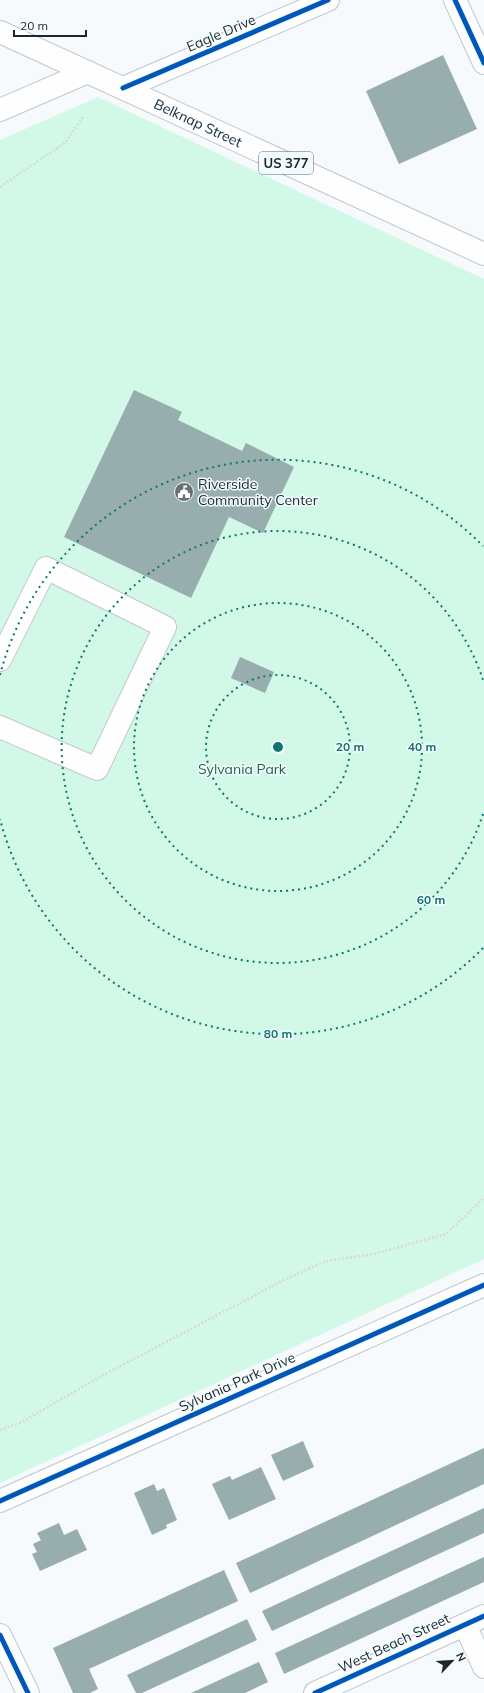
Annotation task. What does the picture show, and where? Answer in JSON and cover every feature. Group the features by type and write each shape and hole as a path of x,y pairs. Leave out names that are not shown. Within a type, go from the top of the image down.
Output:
{"street":[{"name":"Eagle Drive","path":"123,88 328,0"},
{"path":"455,0 484,63"},
{"name":"Belknap Street","path":"0,32 484,254"},
{"path":"0,110 88,72"},
{"path":"0,660 46,568 165,627 97,769 0,727"},
{"name":"Sylvania Park Drive","path":"0,1501 484,1285"},
{"name":"West Beach Street","path":"315,1693 484,1616"},
{"path":"465,1625 484,1667"},
{"path":"0,1635 28,1693"}],"path":[{"path":"0,187 66,142 83,117"},
{"path":"0,1430 22,1422 96,1379 284,1280 326,1261 374,1254 446,1234 484,1198"}],"green space":[{"name":"Sylvania Park","path":"98,97 484,279 484,1259 0,1483 0,140"}],"building":[{"path":"443,55 477,129 399,164 366,91"},
{"name":"Riverside Community Center","path":"134,390 182,412 178,420 242,451 246,443 294,467 263,533 229,517 191,598 64,537"},
{"path":"240,657 274,672 265,693 231,678"},
{"path":"303,1441 314,1467 283,1481 271,1455"},
{"path":"484,1448 484,1484 250,1593 236,1563"},
{"path":"261,1467 276,1499 229,1520 212,1484 230,1476 232,1480"},
{"path":"154,1484 157,1491 164,1488 177,1520 166,1525 167,1528 152,1535 134,1493"},
{"path":"484,1508 484,1533 272,1631 262,1611"},
{"path":"59,1523 64,1535 77,1529 87,1550 40,1571 32,1554 37,1552 33,1544 41,1540 37,1533"},
{"path":"484,1557 484,1582 284,1674 275,1653"},
{"path":"224,1570 238,1601 89,1669 98,1689 90,1693 73,1693 53,1648"},
{"path":"247,1619 257,1640 142,1693 136,1693 127,1675"},
{"path":"259,1662 268,1682 245,1693 191,1693"}],"cycle path":[{"path":"123,88 328,0"},
{"path":"455,0 484,63"},
{"path":"0,1501 484,1285"},
{"path":"315,1693 484,1616"},
{"path":"0,1635 28,1693"}],"place":[{"name":"Riverside Community Center","path":"184,492"}]}
